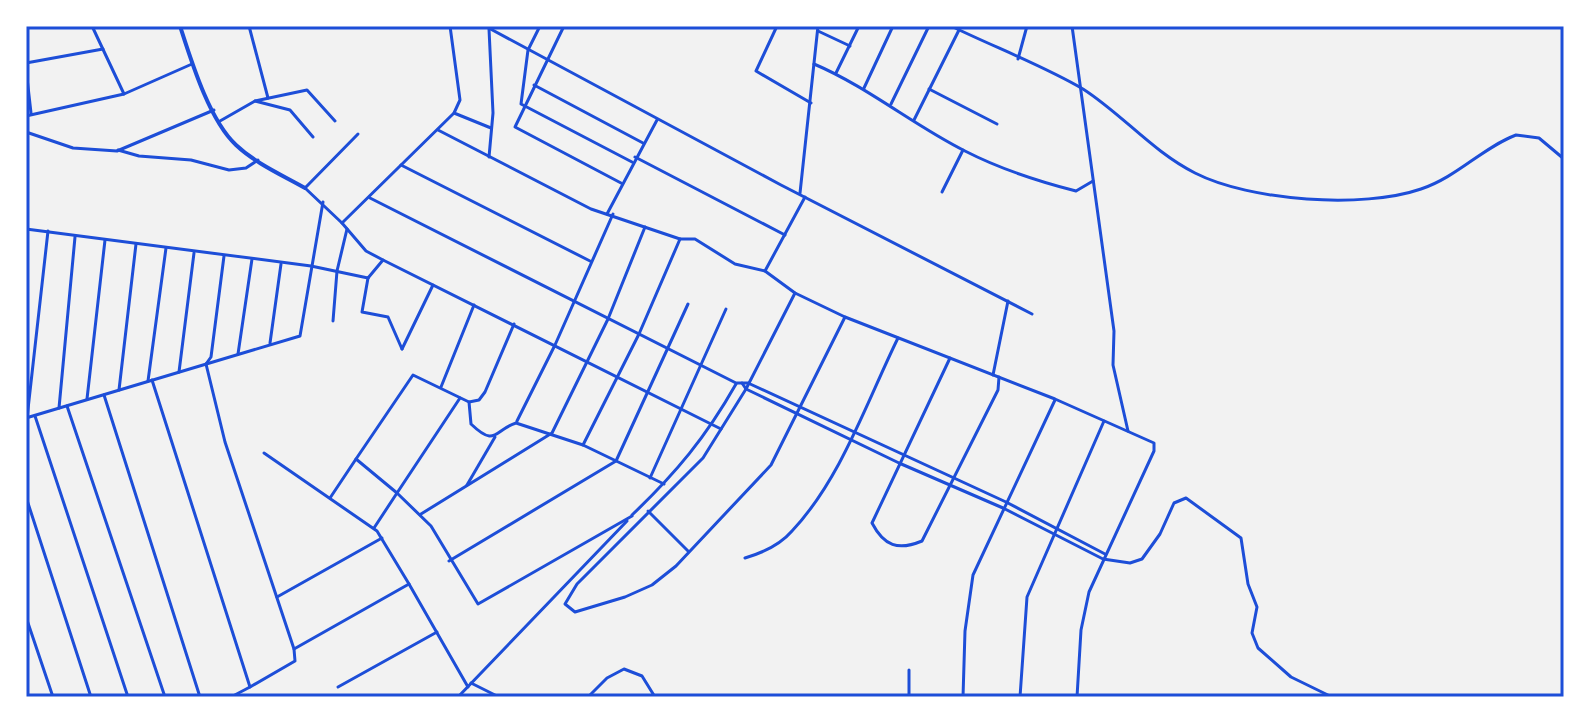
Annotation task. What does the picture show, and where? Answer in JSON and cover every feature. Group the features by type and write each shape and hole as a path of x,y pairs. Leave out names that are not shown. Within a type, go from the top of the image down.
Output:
{"main road":[{"path":"180,26 192,64 214,110 235,144 305,188"}],"street":[{"path":"92,26 124,94"},
{"path":"249,26 268,98"},
{"path":"342,223 454,113 460,100 450,26"},
{"path":"540,26 528,50 519,101 523,106 632,162"},
{"path":"564,26 515,125 518,131 621,183"},
{"path":"777,26 756,71 811,103"},
{"path":"836,73 859,26"},
{"path":"864,88 893,26"},
{"path":"891,104 929,26"},
{"path":"951,26 1080,88 1170,157 1195,173 1230,187 1348,201 1402,194 1444,180 1516,135 1539,138 1564,159"},
{"path":"1018,59 1027,26"},
{"path":"1072,26 1114,331 1113,365 1128,431"},
{"path":"487,27 657,120 1032,314"},
{"path":"487,27 491,128 489,157"},
{"path":"800,193 818,28 850,46"},
{"path":"914,120 959,30"},
{"path":"26,63 103,49"},
{"path":"26,69 28,115 124,94 192,64"},
{"path":"814,64 864,88 963,150 1022,176 1076,191 1093,181"},
{"path":"534,85 643,143"},
{"path":"929,89 997,124"},
{"path":"220,121 255,101 310,91 335,121"},
{"path":"255,101 290,110 313,137"},
{"path":"118,150 214,110"},
{"path":"454,113 491,128"},
{"path":"466,486 495,437 516,423 575,303 621,183 657,120"},
{"path":"438,130 610,214 680,239 695,239 735,264 765,271 795,293 845,317 1055,399 1151,441 1156,447 1104,556 1084,609 1077,697"},
{"path":"26,132 73,148 118,150 139,156 191,160 229,170 246,168 258,160"},
{"path":"358,134 305,188 323,202 366,251 721,429"},
{"path":"942,192 963,150"},
{"path":"635,157 785,235"},
{"path":"401,165 591,261"},
{"path":"765,271 806,196"},
{"path":"370,198 796,414 1104,556 1130,563 1142,559 1160,534 1174,503 1186,498 1241,538 1248,584 1257,607 1252,633 1258,648 1291,677 1332,697"},
{"path":"48,231 27,418 300,336 323,202"},
{"path":"421,514 552,433 608,319 645,227"},
{"path":"26,229 311,266 368,278"},
{"path":"333,321 337,271 347,229"},
{"path":"59,408 75,236"},
{"path":"583,445 639,334 680,239"},
{"path":"87,400 105,240"},
{"path":"119,390 136,244"},
{"path":"166,248 150,381 250,687"},
{"path":"179,372 194,253"},
{"path":"224,256 211,357 206,364 225,442 294,649 295,661 231,697"},
{"path":"238,354 252,259"},
{"path":"383,260 368,278 362,312 388,317 402,349 433,285"},
{"path":"270,343 281,264"},
{"path":"795,293 746,389 703,458 567,596 565,604 568,610 575,612 592,608 652,585 689,552 765,473 845,317"},
{"path":"993,375 1008,301"},
{"path":"449,561 616,461 688,304"},
{"path":"441,388 474,305"},
{"path":"650,478 726,309"},
{"path":"330,498 412,375 469,402 479,400 514,324"},
{"path":"745,558 779,543 792,532 817,498 899,336"},
{"path":"950,358 872,523 889,545 904,548 922,541 998,390 999,377"},
{"path":"739,383 748,383 1006,502 1104,556"},
{"path":"458,697 664,484 713,425 739,383"},
{"path":"104,395 200,697"},
{"path":"374,528 460,398"},
{"path":"963,697 968,592 978,560 1055,399"},
{"path":"469,402 471,424 484,435 495,437"},
{"path":"67,406 165,697"},
{"path":"35,415 128,697"},
{"path":"1020,697 1024,605 1104,421"},
{"path":"516,423 583,445 664,484"},
{"path":"264,453 374,528 469,685 499,697"},
{"path":"356,459 421,514 478,604 632,516"},
{"path":"26,497 91,697"},
{"path":"648,511 689,552"},
{"path":"276,598 382,538"},
{"path":"294,649 409,584"},
{"path":"26,617 28,632 53,697"},
{"path":"338,687 437,632"},
{"path":"588,697 607,678 624,669 642,676 655,697"},
{"path":"909,670 909,697"}]}
